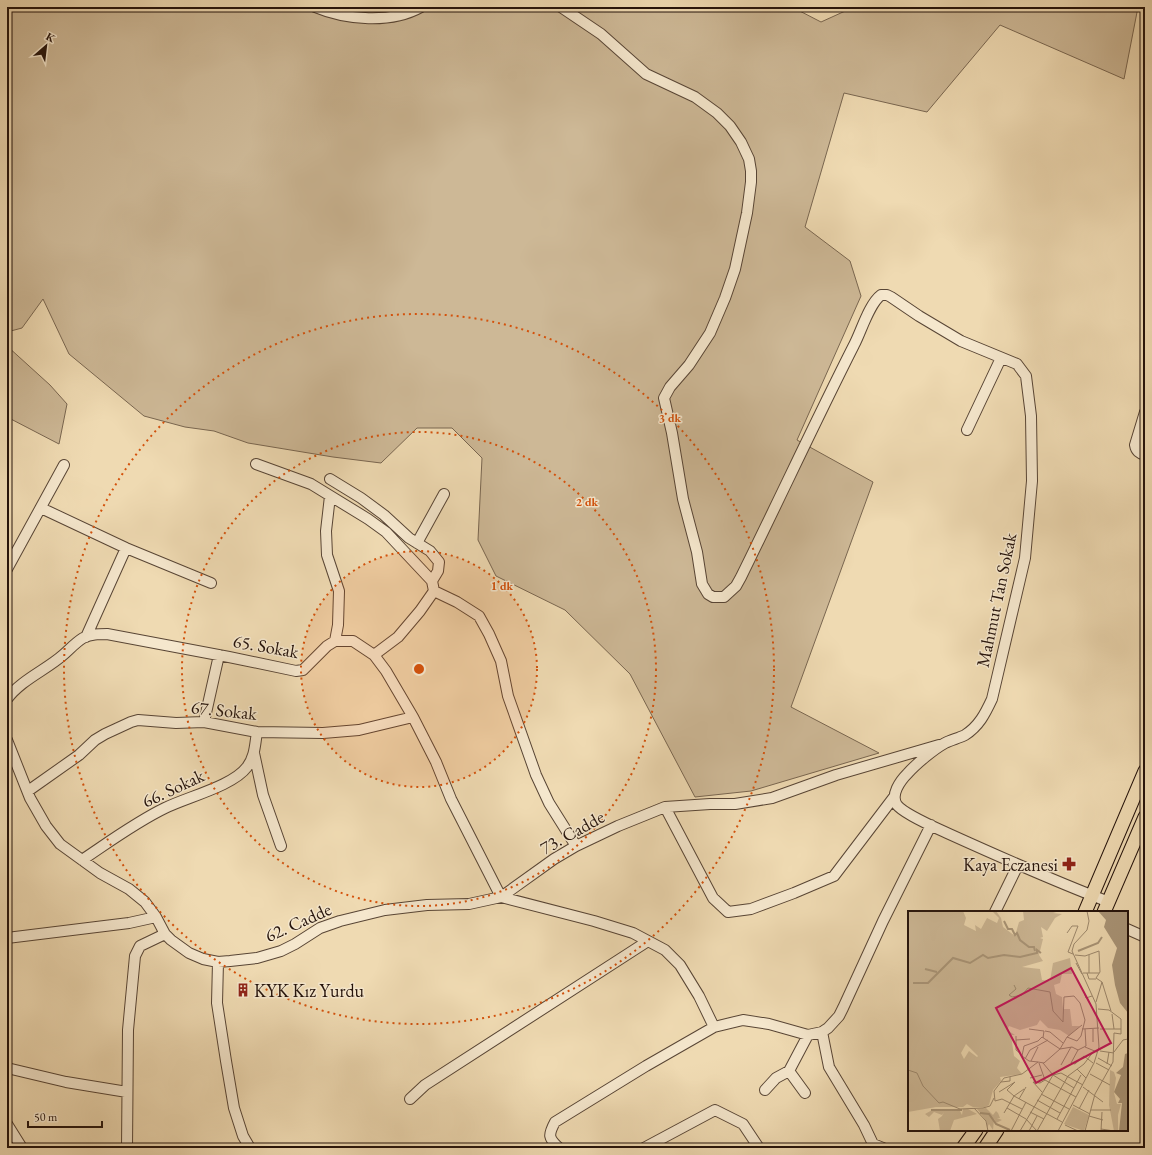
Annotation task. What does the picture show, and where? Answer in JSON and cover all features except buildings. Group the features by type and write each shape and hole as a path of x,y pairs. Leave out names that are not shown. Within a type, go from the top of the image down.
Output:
{"main road":[{"path":"1085,911 1145,771"},
{"path":"1106,907 1145,817"},
{"path":"963,1148 975,1131"},
{"path":"985,1148 996,1131"}],"street":[{"path":"315,7 356,18 386,18 403,14 421,7"},
{"name":"Mahmut Tan Sokak","path":"561,7 601,34 646,74 695,97 717,113 730,126 741,142 749,159 751,182 747,213 735,269 726,298 706,339 689,365 670,387 664,398 672,433 683,499 697,552 702,584 708,594 714,597 724,597 736,586 877,298 881,295 891,297 961,341 1017,364 1026,376 1031,416 1032,481 1025,558 992,699 984,718 964,735 945,743 836,774 765,799 736,804 665,807 713,898 728,912 751,909 794,894 834,876 894,797 896,790 907,774 945,743"},
{"path":"967,430 1001,358"},
{"path":"1145,412 1135,445 1136,449 1145,455"},
{"path":"256,464 311,484 368,519 386,532 432,580 434,591 420,611 398,637 374,655"},
{"path":"7,569 64,465"},
{"path":"330,479 361,498 384,515 409,538 430,551 439,562 438,571 432,580"},
{"path":"417,543 444,494"},
{"path":"330,496 326,532 327,555 339,591 338,626 335,641 353,641 374,655 386,671 413,717 436,762 451,799 501,897 594,921 633,933 665,950 680,965 699,996 714,1027"},
{"path":"41,508 126,548 211,583"},
{"path":"86,637 126,548"},
{"path":"434,591 457,602 479,616 489,634 500,661 508,696 536,775 549,802 576,846"},
{"name":"65. Sokak","path":"7,699 10,694 64,654 73,645 94,634 107,634 296,671 303,670 327,646 335,641"},
{"path":"204,722 219,655"},
{"name":"67. Sokak","path":"28,792 79,755 95,740 131,722 148,720 176,723 204,722 257,732 323,733 359,730 413,717"},
{"name":"66. Sokak","path":"82,860 165,808 230,781 247,767 254,753 257,732"},
{"path":"7,740 28,792 46,826 60,844 100,873 129,889 145,902 156,917 129,923 7,938"},
{"path":"254,753 263,795 281,846"},
{"path":"894,797 902,810 1018,865 1092,896 1106,907"},
{"name":"73. Cadde","path":"501,897 554,859 576,846 618,826 665,807"},
{"path":"559,1148 551,1140 550,1132 555,1122 646,1066 714,1027 743,1020 769,1024 808,1035 822,1032 833,1023 843,1008 883,921 931,825"},
{"path":"995,911 1018,865"},
{"name":"62. Cadde","path":"156,917 166,934 189,953 203,959 218,962 257,958 281,951 320,928 340,921 385,910 427,905 469,904 501,897"},
{"path":"1128,929 1145,936"},
{"path":"127,1148 128,1030 135,956 140,946 166,934"},
{"path":"410,1099 425,1085 648,941"},
{"path":"218,962 217,1002 234,1108 243,1136 250,1148"},
{"path":"822,1032 829,1067 864,1125 874,1147"},
{"path":"766,1090 776,1078 789,1071 808,1035"},
{"path":"7,1068 66,1082 127,1092"},
{"path":"789,1071 805,1093"},
{"path":"644,1148 714,1110 743,1124 759,1148"},
{"path":"7,1124 22,1148"}],"shaded area":[{"path":"7,7 792,7 821,22 854,7 1138,7 1124,79 1000,25 927,112 844,93 805,227 850,261 861,296 797,440 873,482 791,707 879,753 751,791 695,797 630,674 565,610 496,576 478,540 482,458 452,428 417,428 381,463 333,457 248,443 214,431 185,427 144,416 69,354 43,299 22,328 7,332"},
{"path":"7,346 50,385 67,404 59,444 7,417"}],"place":[{"name":"Kaya Eczanesi","path":"1069,864"},
{"name":"KYK Kız Yurdu","path":"243,990"}]}
